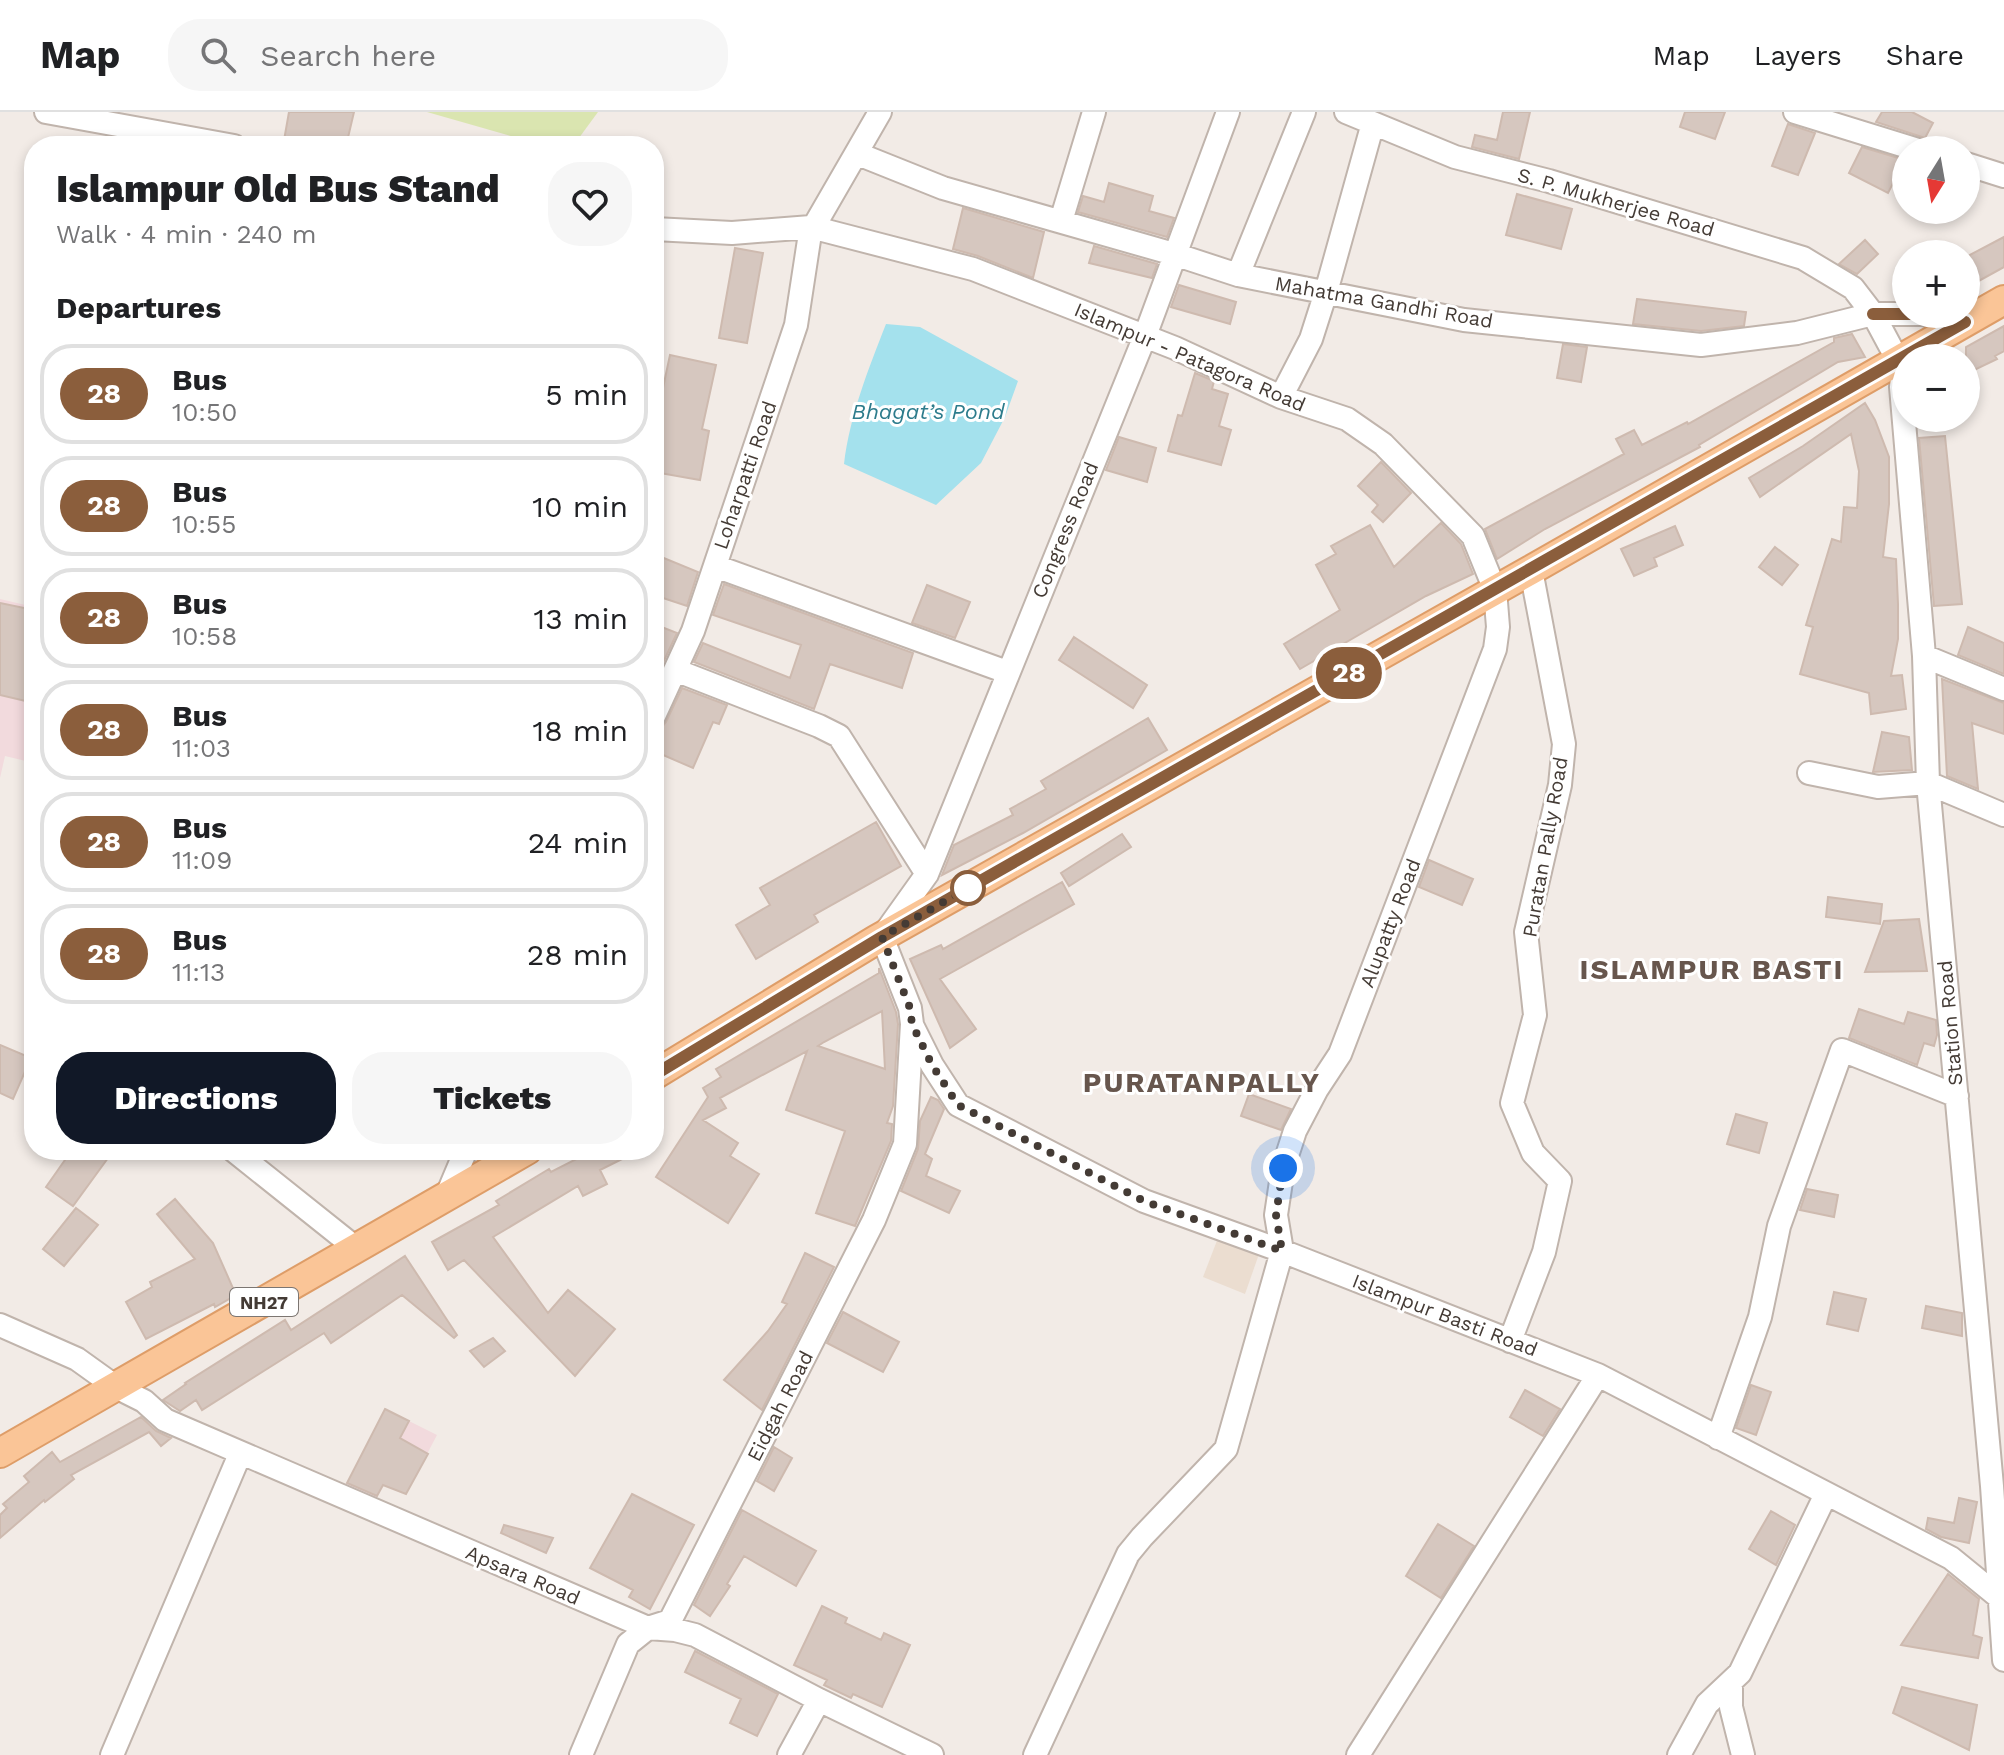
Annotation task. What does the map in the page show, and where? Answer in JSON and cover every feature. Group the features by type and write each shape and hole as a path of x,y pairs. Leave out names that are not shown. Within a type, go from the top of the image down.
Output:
{"main road":[{"path":"1980,314 2004,300"},
{"path":"1938,344 1958,328"},
{"path":"664,1069 882,937 1495,590 1892,378"},
{"name":"NH27","path":"1,1454 509,1160"}],"street":[{"path":"46,112 179,136"},
{"path":"812,228 880,112"},
{"path":"1061,221 1094,112"},
{"name":"Congress Road","path":"882,937 927,874 1145,336 1228,112"},
{"path":"1238,275 1304,112"},
{"name":"S. P. Mukherjee Road","path":"1346,112 1455,157 1549,181 1803,258 1853,288 1873,314"},
{"path":"1795,112 1863,122 1892,137"},
{"path":"1281,397 1311,339 1373,123"},
{"name":"Mahatma Gandhi Road","path":"858,154 943,188 1238,275 1464,320 1701,345 1797,333 1873,314 1892,314"},
{"path":"1980,168 2004,176"},
{"name":"Islampur - Patagora Road","path":"664,230 732,233 812,228 973,269 1145,336 1281,397 1347,419 1383,444 1473,536 1495,590"},
{"name":"Loharpatti Road","path":"664,694 693,631 796,325 812,228"},
{"path":"1873,314 1892,356"},
{"name":"Station Road","path":"1905,432 1924,656 1928,783 1998,1487 2004,1660"},
{"path":"715,566 1007,672"},
{"name":"Puratan Pally Road","path":"1510,1341 1544,1252 1560,1181 1533,1153 1512,1103 1535,1015 1526,932 1560,785 1564,744 1531,570"},
{"name":"Alupatty Road","path":"1282,1251 1276,1215 1283,1168 1295,1131 1340,1054 1495,649 1498,627 1495,590"},
{"path":"1924,656 2004,689"},
{"path":"675,670 839,736 927,874"},
{"path":"1809,773 1878,787 1928,783 2004,815"},
{"path":"882,937 910,1008 912,1024"},
{"name":"Islampur Basti Road","path":"912,1024 932,1065 958,1105 1144,1201 1282,1251 1598,1375 1951,1558 2000,1598"},
{"name":"Eidgah Road","path":"581,1755 628,1644 648,1628 670,1621 874,1220 905,1144 912,1024"},
{"path":"1718,1438 1760,1317 1779,1226 1842,1050 1957,1096"},
{"path":"246,1160 357,1249"},
{"path":"447,1195 462,1160"},
{"path":"1035,1755 1128,1554 1226,1449 1282,1251"},
{"name":"Apsara Road","path":"0,1325 77,1359 116,1387 144,1401 165,1420 648,1628 695,1635 932,1755"},
{"path":"1358,1755 1598,1375"},
{"path":"112,1755 240,1454"},
{"path":"1679,1755 1707,1704 1740,1673 1826,1494"},
{"path":"1731,1682 1731,1707 1743,1755"},
{"path":"789,1755 819,1700"}],"shaded area":[{"path":"0,599 24,605 24,761 5,756 0,778"},
{"path":"1218,1238 1259,1254 1245,1294 1203,1277"},
{"path":"385,1409 437,1435 406,1494 383,1485 372,1507 343,1491"}],"green space":[{"path":"427,112 598,112 580,136 511,136"}],"water":[{"name":"Bhagat’s Pond","path":"886,324 920,327 1018,381 1005,417 981,463 936,505 844,464 855,410"}],"building":[{"path":"289,112 354,112 348,136 285,136"},
{"path":"1503,112 1530,112 1519,159 1472,147 1475,135 1497,140"},
{"path":"1685,112 1725,112 1715,139 1680,127"},
{"path":"1882,112 1912,112 1933,123 1926,136 1919,136 1876,122"},
{"path":"1788,124 1815,133 1798,175 1772,166"},
{"path":"1862,147 1892,156 1892,185 1888,193 1849,173"},
{"path":"1109,183 1153,196 1149,211 1174,218 1167,237 1078,212 1083,196 1104,202"},
{"path":"1517,194 1572,209 1561,249 1506,235"},
{"path":"963,208 1044,232 1033,278 953,249"},
{"path":"2004,237 2004,267 1980,280 1980,250"},
{"path":"1865,240 1878,254 1857,274 1839,264"},
{"path":"1094,246 1157,264 1152,278 1089,263"},
{"path":"735,248 763,253 747,343 719,338"},
{"path":"1179,285 1236,302 1230,324 1171,307"},
{"path":"1637,299 1746,312 1744,326 1701,331 1633,324"},
{"path":"2004,326 2004,351 1995,356 1997,359 1980,367 1980,344 1971,344"},
{"path":"1852,334 1865,357 1838,362 1700,447 1545,529 1497,559 1485,529 1624,454 1616,439 1634,430 1642,445 1688,424 1834,342 1834,338"},
{"path":"1563,344 1587,347 1581,382 1557,378"},
{"path":"670,355 716,365 702,429 709,431 700,480 664,474 664,383"},
{"path":"1195,373 1214,381 1212,389 1228,394 1219,426 1231,430 1221,465 1168,451"},
{"path":"1865,403 1889,457 1889,504 1883,557 1896,559 1898,604 1898,639 1891,676 1902,675 1906,709 1871,714 1869,693 1800,674 1813,627 1806,625 1832,539 1841,542 1844,507 1857,508 1859,471 1851,434 1760,497 1749,478 1803,446"},
{"path":"1945,436 1962,604 1934,606 1919,438"},
{"path":"1119,437 1156,448 1147,482 1106,470"},
{"path":"1381,462 1411,493 1383,522 1372,512 1378,505 1358,486"},
{"path":"1441,523 1461,544 1473,574 1426,596 1300,669 1284,644 1340,610 1316,565 1336,554 1331,546 1370,525 1394,567"},
{"path":"1675,526 1683,545 1654,558 1657,566 1634,576 1621,549"},
{"path":"1775,547 1798,565 1782,585 1759,567"},
{"path":"664,558 698,572 687,606 664,598"},
{"path":"724,584 913,653 902,688 830,664 814,709 694,662 703,643 790,678 801,645 713,615"},
{"path":"927,585 970,602 955,638 912,623"},
{"path":"0,603 24,608 24,701 0,695"},
{"path":"1968,627 2004,643 2004,674 1958,655"},
{"path":"664,628 677,633 664,661"},
{"path":"1074,637 1147,685 1133,708 1059,660"},
{"path":"1942,679 2004,703 2004,734 1972,723 1978,789 1947,776"},
{"path":"682,688 727,705 719,724 713,722 693,768 664,755 666,722"},
{"path":"1148,718 1167,750 1023,833 942,875 954,845 1013,815 1010,809 1046,789 1041,781"},
{"path":"1882,732 1909,737 1912,770 1873,772"},
{"path":"876,822 901,866 814,915 818,922 756,959 736,925 770,905 760,888"},
{"path":"1122,834 1131,847 1069,886 1061,873"},
{"path":"1429,860 1473,879 1462,905 1419,887"},
{"path":"1062,882 1074,904 940,979 976,1029 950,1048 910,959 941,945 943,949"},
{"path":"1828,897 1882,904 1880,924 1826,917"},
{"path":"1919,919 1927,971 1865,972 1884,921"},
{"path":"879,968 898,1024 893,1106 887,1123 892,1124 891,1141 855,1226 816,1213 845,1131 786,1110 807,1051 720,1098 726,1108 703,1120 738,1143 730,1156 759,1174 728,1223 656,1177 708,1097 703,1088 721,1077 716,1069 879,973","holes":["882,1011 885,1069 818,1046"]},
{"path":"1859,1009 1904,1024 1908,1012 1936,1020 1934,1046 1924,1043 1917,1065 1849,1038"},
{"path":"0,1045 24,1055 24,1074 13,1099 0,1093"},
{"path":"1249,1094 1291,1109 1281,1130 1241,1116"},
{"path":"931,1097 938,1100 944,1109 925,1154 932,1159 926,1176 960,1191 949,1213 901,1191 918,1149 920,1121"},
{"path":"1736,1114 1767,1123 1759,1153 1727,1144"},
{"path":"65,1160 107,1160 73,1206 46,1187"},
{"path":"574,1160 620,1160 600,1170 607,1184 583,1196 578,1186 493,1237 548,1313 568,1290 615,1329 575,1376 464,1260 448,1270 432,1242 499,1205 496,1201 549,1169 551,1172"},
{"path":"1807,1189 1838,1195 1834,1217 1800,1210"},
{"path":"175,1199 213,1243 236,1295 146,1339 126,1302 152,1287 150,1282 195,1259 157,1214"},
{"path":"76,1208 98,1225 64,1266 43,1249"},
{"path":"805,1253 834,1267 762,1410 724,1380 768,1331 787,1304 782,1302"},
{"path":"405,1256 457,1335 454,1338 402,1295 331,1343 324,1333 202,1410 196,1400 180,1411 163,1400 285,1320 291,1330"},
{"path":"1834,1292 1866,1299 1858,1331 1827,1324"},
{"path":"1926,1306 1962,1313 1962,1336 1922,1328"},
{"path":"843,1312 899,1342 883,1372 827,1343"},
{"path":"493,1338 505,1351 484,1367 470,1351"},
{"path":"1751,1385 1771,1392 1756,1435 1736,1428"},
{"path":"1525,1390 1560,1409 1543,1436 1510,1417"},
{"path":"385,1409 409,1421 400,1438 428,1454 406,1494 383,1485 377,1496 347,1483"},
{"path":"141,1417 156,1431 171,1438 161,1446 149,1432 71,1475 74,1479 0,1538 0,1515 7,1508 3,1504 29,1482 24,1476 52,1452 60,1462"},
{"path":"774,1447 792,1458 774,1491 757,1481"},
{"path":"632,1494 694,1525 650,1609 629,1597 633,1590 590,1568"},
{"path":"1959,1498 1977,1502 1969,1543 1941,1537 1926,1529 1928,1518 1954,1523"},
{"path":"742,1510 816,1551 796,1586 744,1556 727,1584 730,1586 710,1616 694,1605"},
{"path":"1771,1511 1795,1525 1776,1565 1749,1549"},
{"path":"1438,1524 1474,1546 1441,1598 1406,1576"},
{"path":"504,1525 553,1538 546,1553 501,1533"},
{"path":"1948,1574 1979,1599 1973,1635 1982,1638 1978,1658 1901,1645"},
{"path":"822,1606 847,1618 845,1623 881,1640 884,1633 910,1645 882,1707 853,1694 851,1698 824,1685 827,1680 794,1665"},
{"path":"695,1651 778,1694 757,1736 730,1723 741,1699 685,1672"},
{"path":"1902,1687 1977,1705 1969,1750 1893,1713"}],"bus line":[{"name":"28","path":"664,1069 882,937 1965,322 1922,314 1873,314"}],"district":[{"name":"ISLAMPUR BASTI","path":"1712,969"},
{"name":"PURATANPALLY","path":"1202,1082"}],"route":[{"path":"968,888 882,937 910,1008 912,1024 932,1065 958,1105 1144,1201 1282,1251 1276,1215 1283,1168"}]}
